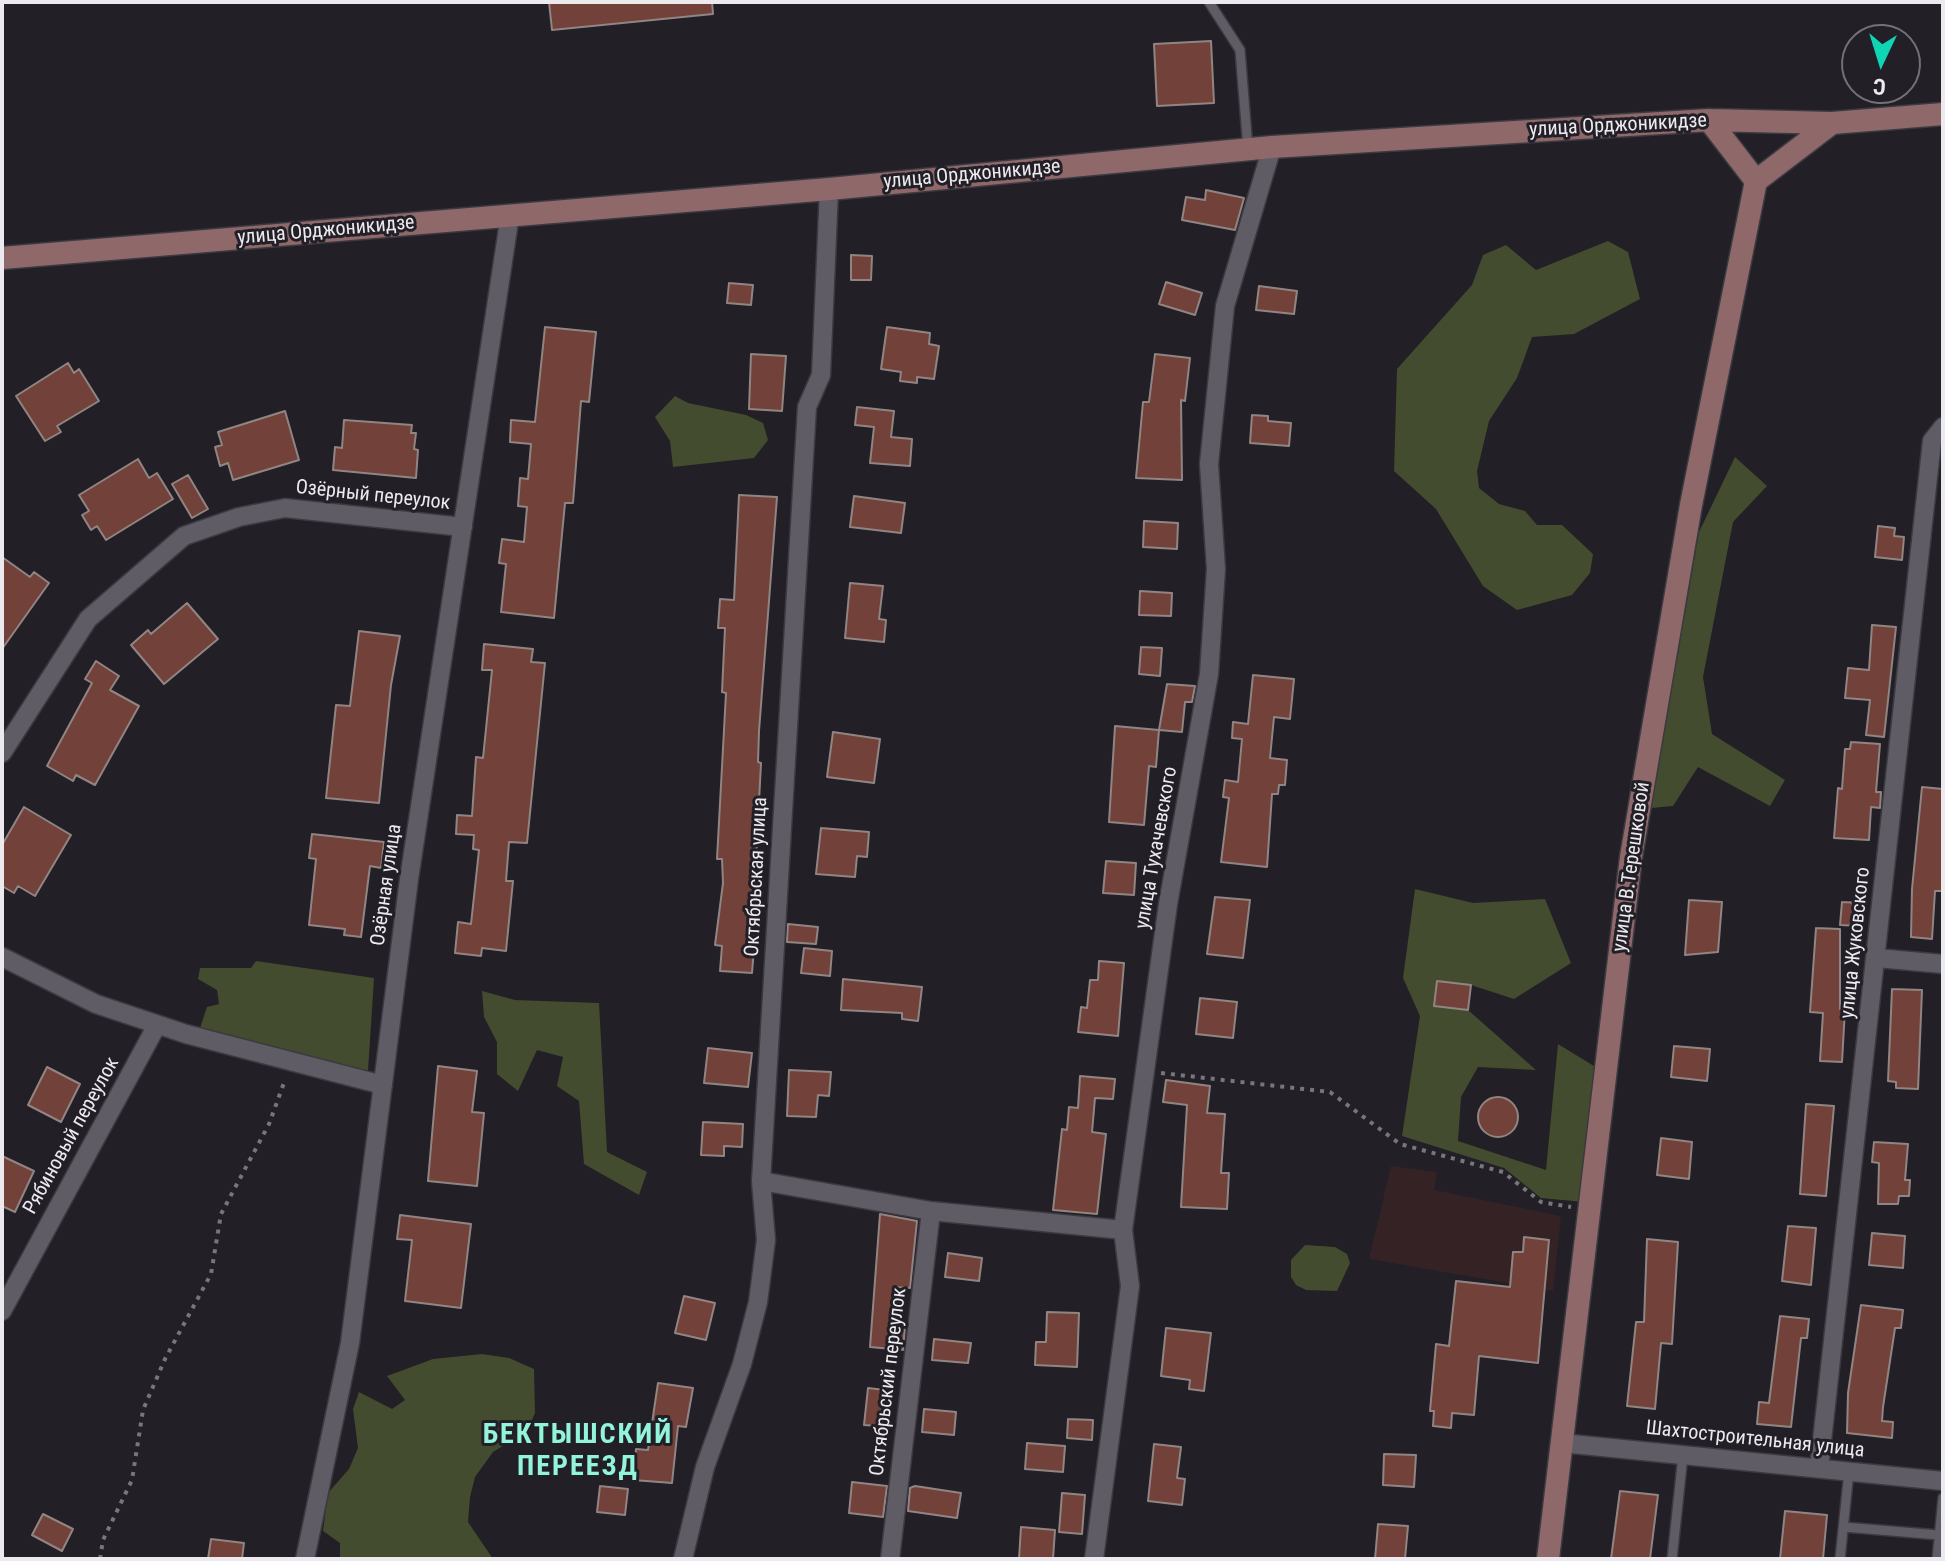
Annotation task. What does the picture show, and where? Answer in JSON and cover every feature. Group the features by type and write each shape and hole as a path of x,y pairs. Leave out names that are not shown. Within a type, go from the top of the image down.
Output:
{"main road":[{"name":"улица Орджоникидзе","path":"2,258 829,189 1272,147 1709,120 1832,123 1943,114"},
{"path":"1709,120 1756,181 1832,123"},
{"name":"улица В.Терешковой","path":"1548,1559 1631,857 1691,505 1756,181"}],"street":[{"name":"улица Тухачевского","path":"1094,1559 1130,1286 1123,1230 1168,904 1209,674 1216,569 1209,464 1225,306 1272,147"},
{"name":"Октябрьская улица","path":"683,1559 705,1467 742,1364 758,1302 766,1240 761,1181 807,407 821,375 829,189"},
{"name":"Озёрная улица","path":"305,1559 350,1343 409,879 510,215"},
{"name":"улица Жуковского","path":"1819,1468 1932,441 1943,427"},
{"name":"Озёрный переулок","path":"2,753 88,619 184,536 239,517 285,508 463,527"},
{"path":"2,957 96,1004 157,1025 383,1085"},
{"path":"1877,958 1943,964"},
{"name":"Рябиновый переулок","path":"2,1311 157,1025"},
{"path":"761,1181 931,1211 1123,1230"},
{"name":"Октябрьский переулок","path":"890,1559 931,1211"},
{"name":"Шахтостроительная улица","path":"1562,1443 1943,1481"}],"lane":[{"path":"1209,2 1240,50 1248,149"},
{"path":"1672,1559 1683,1455"},
{"path":"1840,1559 1849,1471"},
{"path":"1937,1559 1943,1498"},
{"path":"1844,1527 1939,1535"}],"path":[{"path":"100,1559 103,1540 132,1480 143,1410 165,1359 211,1274 221,1214 269,1124 291,1063"},
{"path":"1145,1071 1330,1092 1400,1144 1503,1172 1541,1202 1589,1211"}],"shaded area":[{"path":"1391,1166 1437,1172 1434,1190 1561,1216 1553,1291 1369,1259"}],"green space":[{"path":"1608,241 1628,252 1640,299 1574,334 1532,337 1517,378 1489,421 1477,471 1479,488 1499,504 1525,511 1537,525 1562,525 1593,554 1590,573 1572,595 1517,610 1483,586 1436,509 1394,471 1397,369 1472,285 1483,255 1506,245 1536,270"},
{"path":"675,396 688,403 746,415 763,423 768,440 754,458 673,467 670,441 655,417"},
{"path":"1735,457 1767,486 1733,522 1703,677 1712,734 1785,780 1770,806 1698,767 1673,806 1651,808 1699,532"},
{"path":"1415,889 1473,903 1545,899 1571,963 1514,999 1471,985 1437,981 1434,1005 1468,1010 1536,1070 1478,1067 1461,1097 1458,1141 1546,1170 1558,1044 1602,1071 1584,1202 1541,1198 1504,1168 1402,1136 1420,1016 1403,978"},
{"path":"256,961 374,978 368,1071 199,1031 207,1007 219,1004 217,990 198,979 200,968 251,968"},
{"path":"482,991 515,1000 599,1003 607,1152 647,1172 639,1195 584,1164 579,1101 557,1086 563,1057 537,1050 518,1091 497,1074 497,1042 484,1017"},
{"path":"1305,1245 1335,1247 1347,1254 1350,1263 1337,1291 1306,1290 1296,1285 1291,1277 1291,1260"},
{"path":"482,1354 509,1358 534,1369 535,1413 527,1431 493,1452 475,1477 470,1497 468,1522 493,1559 340,1559 340,1543 323,1531 328,1493 349,1469 358,1448 353,1409 359,1392 392,1409 405,1400 387,1376 433,1359"}],"building":[{"path":"549,2 712,2 713,14 552,30"},
{"path":"1211,41 1214,103 1157,106 1154,44"},
{"path":"1206,190 1244,198 1235,230 1182,220 1186,197 1205,200"},
{"path":"851,255 872,256 871,280 851,280"},
{"path":"1166,282 1202,293 1195,315 1159,304"},
{"path":"729,283 753,285 751,305 727,303"},
{"path":"1259,286 1297,291 1294,314 1256,310"},
{"path":"545,327 596,332 589,402 581,401 573,503 565,503 554,618 501,612 506,564 499,563 502,539 524,542 527,507 518,506 520,478 528,479 531,444 510,442 511,420 535,422"},
{"path":"887,327 930,333 929,344 939,346 934,379 917,377 917,383 900,381 901,372 881,369"},
{"path":"751,354 786,356 782,411 749,409"},
{"path":"1155,354 1190,358 1185,401 1181,400 1182,480 1136,478 1143,402 1149,402"},
{"path":"68,363 74,373 79,369 99,401 57,426 61,432 45,441 16,396"},
{"path":"857,407 894,411 891,437 912,439 910,466 870,463 874,427 855,425"},
{"path":"285,411 299,460 233,480 228,463 220,466 215,447 222,445 218,432"},
{"path":"1252,415 1268,416 1268,421 1291,423 1289,446 1250,443"},
{"path":"344,420 412,425 411,433 416,433 414,449 418,450 416,478 333,470 335,447 342,448"},
{"path":"138,459 149,478 157,473 173,499 106,540 97,526 91,530 82,515 89,511 79,495"},
{"path":"188,475 208,509 192,518 172,484"},
{"path":"739,495 777,497 759,731 758,762 761,763 754,898 758,898 752,973 720,971 722,946 715,945 723,883 722,859 717,859 726,693 722,692 725,628 718,628 720,599 734,600"},
{"path":"854,496 905,503 901,533 850,527"},
{"path":"1144,521 1178,523 1177,549 1143,547"},
{"path":"1878,526 1895,528 1894,536 1904,537 1902,560 1875,557"},
{"path":"2,557 30,577 34,572 49,583 2,649"},
{"path":"850,583 883,586 879,619 886,620 884,642 845,638"},
{"path":"1140,591 1172,593 1171,616 1139,615"},
{"path":"187,603 218,639 164,684 131,645 148,630 151,634"},
{"path":"1872,625 1896,627 1884,737 1866,735 1870,700 1845,698 1848,668 1869,670"},
{"path":"359,631 400,636 391,685 379,803 326,798 336,705 350,706"},
{"path":"484,644 533,649 531,662 545,663 527,843 509,842 506,881 513,881 506,951 482,948 481,956 455,953 458,922 471,924 479,850 473,849 474,835 456,834 457,815 472,816 476,757 483,758 492,670 482,670"},
{"path":"1141,647 1162,648 1160,676 1139,674"},
{"path":"96,661 119,676 110,690 139,706 95,785 76,775 73,781 47,766 92,683 85,679"},
{"path":"1253,675 1294,679 1290,719 1274,717 1270,758 1287,760 1285,785 1279,785 1278,794 1272,794 1267,867 1221,862 1229,798 1223,797 1225,780 1238,782 1242,739 1232,738 1233,722 1248,724"},
{"path":"1167,684 1195,686 1192,702 1185,702 1182,732 1159,730"},
{"path":"1115,726 1159,730 1156,767 1149,766 1144,825 1109,822"},
{"path":"833,732 880,739 874,783 827,777"},
{"path":"1851,742 1880,744 1876,792 1881,792 1880,808 1871,807 1869,840 1834,838 1838,788 1842,789 1845,749 1850,749"},
{"path":"1922,787 1943,789 1943,891 1935,891 1932,939 1911,937 1912,889"},
{"path":"24,807 71,835 35,896 18,886 14,893 2,886 2,845"},
{"path":"821,828 869,832 867,857 857,856 855,877 816,874"},
{"path":"312,834 384,842 381,868 370,866 361,937 344,935 345,929 309,925 316,859 309,858"},
{"path":"1106,861 1136,863 1134,895 1103,893"},
{"path":"1215,897 1250,900 1243,958 1207,954"},
{"path":"1689,900 1722,902 1718,952 1685,955"},
{"path":"1842,902 1862,903 1860,926 1840,925"},
{"path":"788,924 818,927 816,944 787,942"},
{"path":"1816,928 1840,929 1840,1009 1845,1009 1842,1062 1820,1061 1823,1013 1810,1012"},
{"path":"804,948 832,951 830,976 801,973"},
{"path":"1099,961 1124,963 1118,1036 1078,1032 1081,1007 1087,1008 1090,980 1098,980"},
{"path":"843,979 922,987 918,1021 902,1019 902,1013 841,1010"},
{"path":"1437,981 1471,985 1468,1010 1434,1006"},
{"path":"1892,989 1922,990 1918,1089 1896,1088 1896,1082 1888,1081"},
{"path":"1200,998 1237,1002 1233,1038 1196,1034"},
{"path":"1674,1046 1710,1049 1707,1081 1671,1077"},
{"path":"708,1048 752,1053 748,1087 704,1083"},
{"path":"438,1066 477,1071 472,1112 484,1113 477,1186 428,1181"},
{"path":"47,1067 80,1084 61,1122 28,1105"},
{"path":"789,1070 831,1072 829,1096 818,1095 816,1117 787,1116"},
{"path":"1080,1076 1115,1079 1113,1099 1095,1098 1092,1132 1106,1134 1097,1214 1053,1210 1062,1129 1067,1130 1069,1107 1078,1108"},
{"path":"1166,1080 1210,1086 1207,1113 1225,1114 1221,1173 1229,1173 1227,1209 1181,1207 1187,1105 1163,1102"},
{"path":"1498,1097 1512,1103 1518,1117 1512,1131 1498,1137 1484,1131 1478,1117 1484,1103"},
{"path":"1806,1104 1834,1106 1826,1196 1800,1194"},
{"path":"703,1122 743,1124 742,1147 724,1146 724,1156 701,1155"},
{"path":"1661,1138 1692,1142 1689,1179 1657,1175"},
{"path":"1874,1142 1908,1144 1905,1180 1910,1180 1909,1196 1899,1196 1898,1204 1878,1204 1879,1163 1872,1162"},
{"path":"2,1156 34,1171 15,1212 2,1206"},
{"path":"880,1214 917,1221 910,1288 895,1287 891,1325 905,1326 903,1350 870,1347"},
{"path":"400,1215 471,1224 461,1308 405,1301 412,1240 397,1239"},
{"path":"1788,1226 1816,1228 1811,1285 1782,1281"},
{"path":"1872,1233 1905,1236 1903,1268 1869,1265"},
{"path":"1524,1237 1549,1240 1538,1363 1479,1356 1474,1415 1452,1413 1451,1428 1433,1426 1434,1411 1430,1411 1436,1344 1449,1346 1456,1281 1510,1287 1513,1252 1523,1252"},
{"path":"1647,1239 1678,1242 1672,1344 1661,1343 1655,1409 1627,1406 1636,1322 1644,1322"},
{"path":"948,1253 982,1258 979,1281 945,1277"},
{"path":"684,1296 715,1303 706,1340 675,1333"},
{"path":"1861,1305 1903,1310 1901,1328 1895,1328 1883,1407 1882,1421 1893,1422 1892,1438 1847,1433 1848,1393"},
{"path":"1047,1312 1079,1313 1077,1367 1035,1365 1036,1342 1046,1342"},
{"path":"1780,1316 1809,1319 1807,1338 1801,1338 1791,1427 1757,1424 1759,1402 1769,1403"},
{"path":"1166,1328 1211,1333 1204,1391 1189,1389 1190,1380 1161,1376"},
{"path":"934,1339 971,1343 968,1363 932,1360"},
{"path":"658,1383 693,1388 686,1427 678,1426 672,1483 633,1480 636,1449 648,1450"},
{"path":"868,1388 893,1391 889,1427 864,1425"},
{"path":"924,1409 956,1412 954,1435 922,1432"},
{"path":"1068,1419 1093,1420 1092,1440 1067,1438"},
{"path":"1027,1443 1065,1446 1063,1472 1025,1469"},
{"path":"1154,1444 1181,1447 1177,1478 1185,1479 1182,1505 1148,1501"},
{"path":"1384,1454 1416,1455 1414,1487 1383,1485"},
{"path":"852,1482 887,1486 883,1517 849,1513"},
{"path":"600,1486 628,1489 625,1515 597,1512"},
{"path":"915,1486 961,1493 957,1518 908,1511 910,1488"},
{"path":"1620,1491 1658,1495 1650,1559 1611,1559"},
{"path":"1062,1493 1085,1495 1082,1534 1059,1532"},
{"path":"1785,1511 1827,1515 1823,1559 1780,1559"},
{"path":"43,1514 73,1529 62,1551 32,1535"},
{"path":"1378,1524 1408,1526 1405,1559 1375,1559"},
{"path":"1021,1527 1055,1530 1053,1559 1019,1559"},
{"path":"211,1539 244,1543 242,1559 208,1559"}],"district":[{"name":"БЕКТЫШСКИЙ ПЕРЕЕЗД","path":"578,1452"}]}
